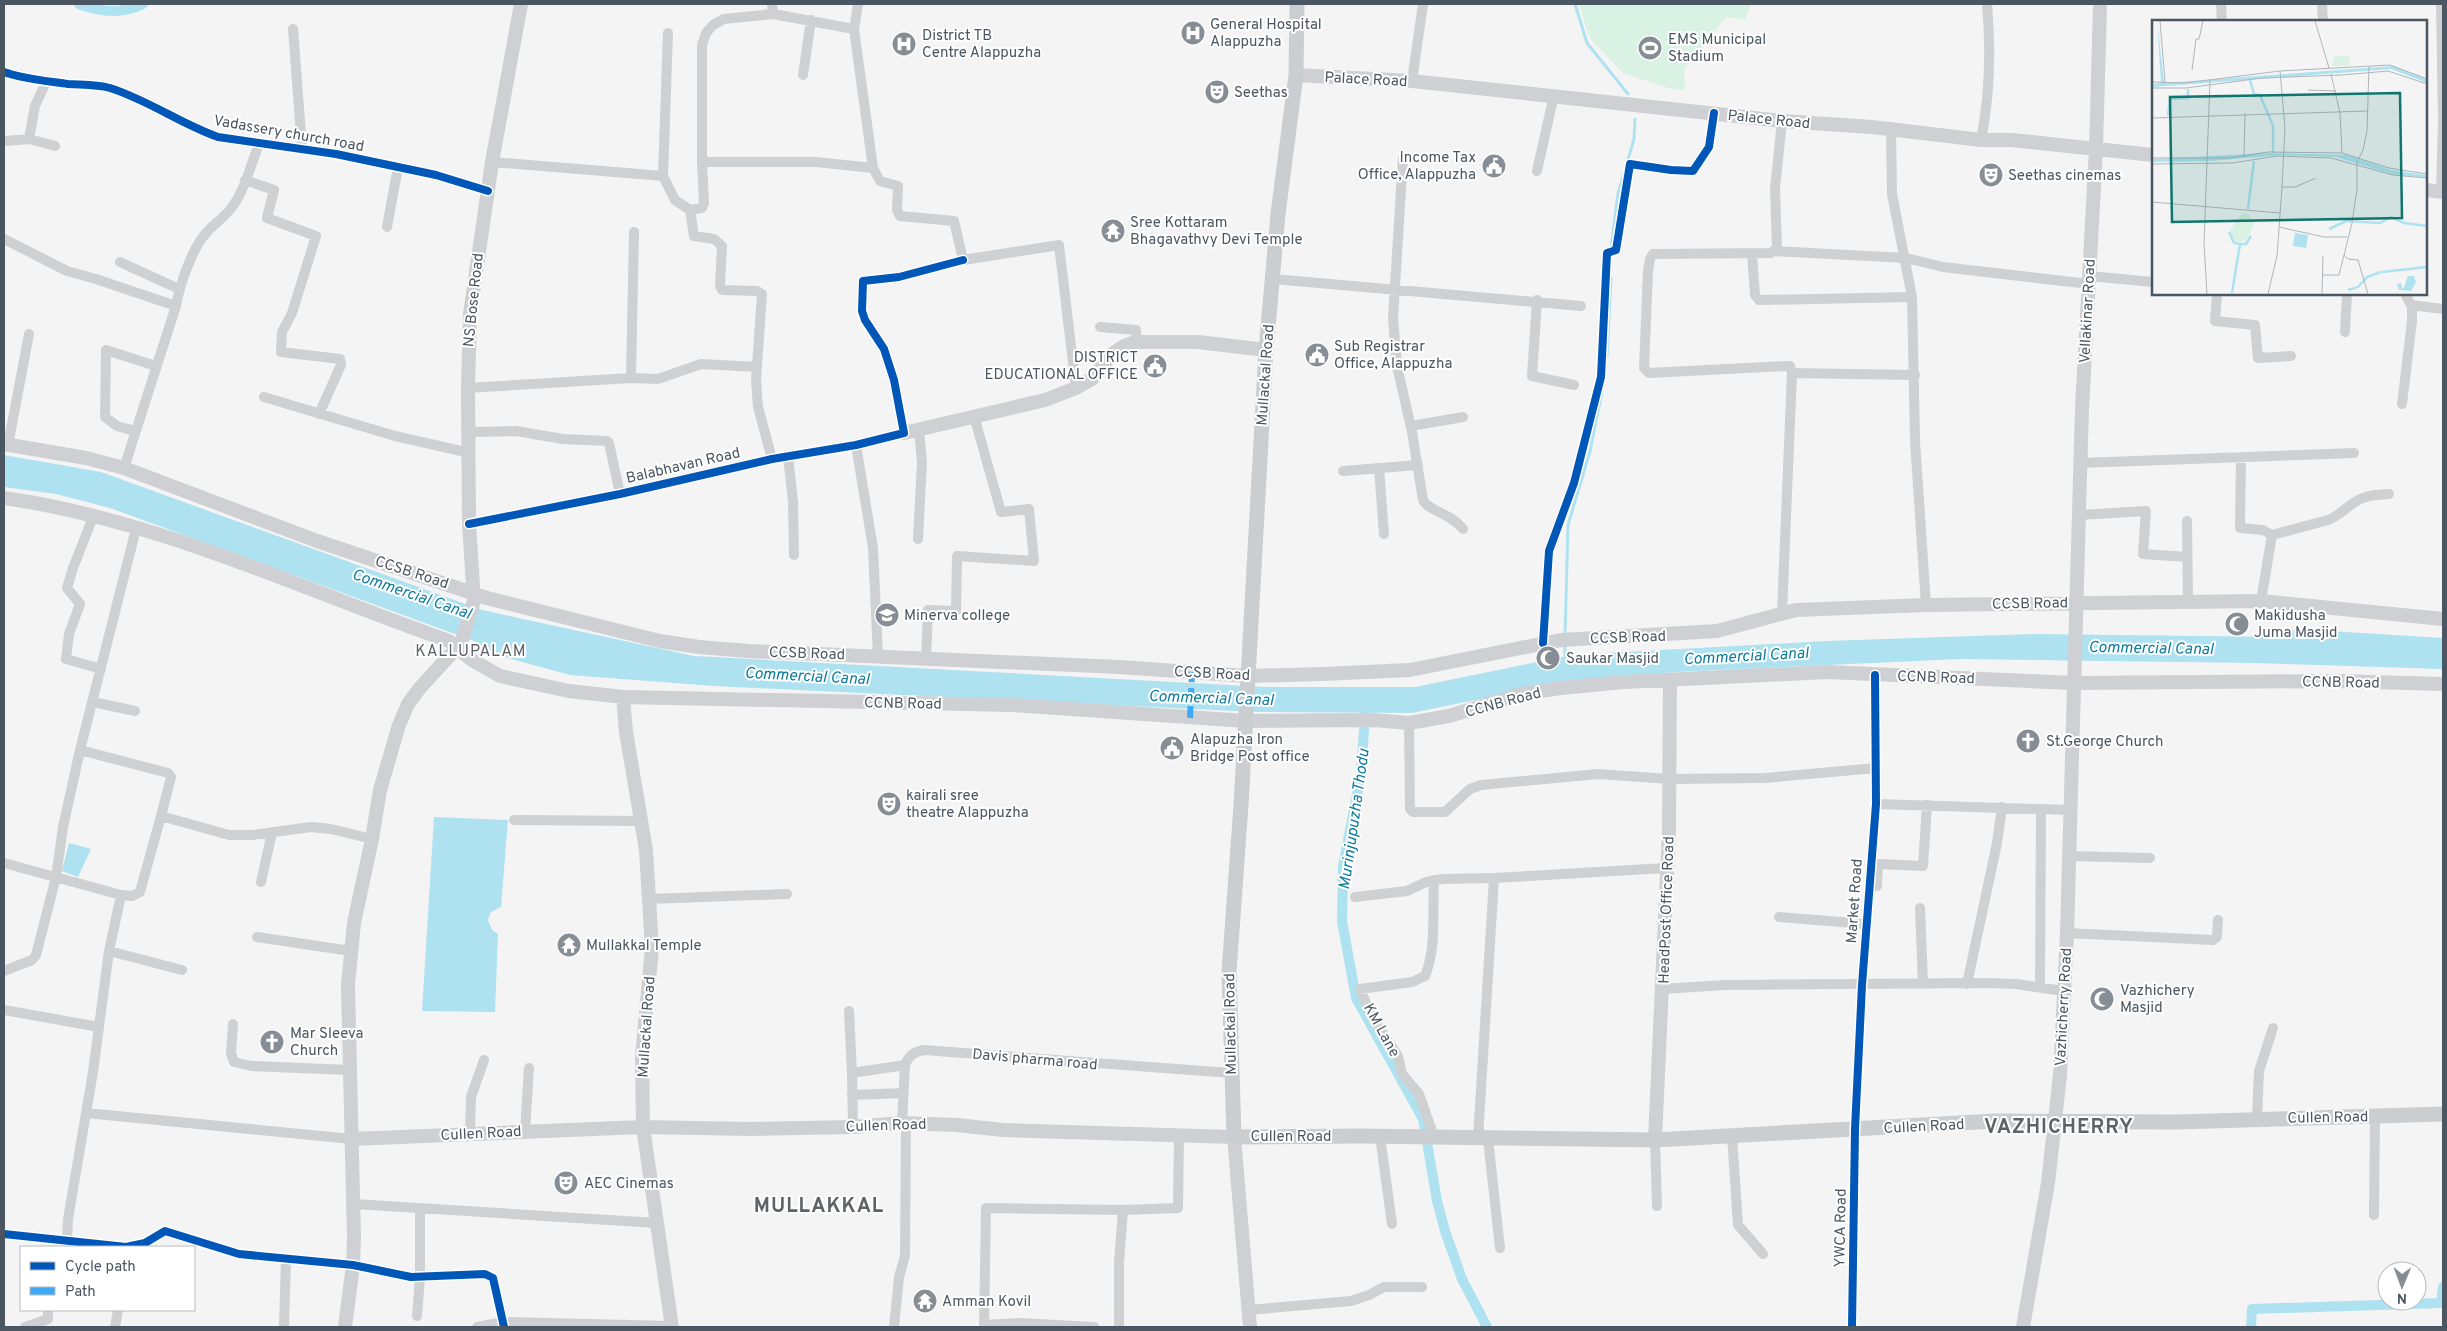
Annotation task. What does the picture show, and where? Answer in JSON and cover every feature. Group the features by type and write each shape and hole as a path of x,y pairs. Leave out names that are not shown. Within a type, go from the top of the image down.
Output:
{"main road":[{"name":"NS Bose Road","path":"474,597 469,524 470,453 468,388 470,314 492,162 521,4"},
{"name":"Mullackal Road","path":"1250,1327 1234,1137 1229,972 1246,719 1266,350 1278,214 1296,74 1297,4"},
{"name":"Vellakinar Road","path":"2074,677 2080,463 2096,149 2100,4"},
{"name":"Palace Road","path":"1296,74 1412,81 1782,121 1891,129 1981,140 2012,140 2152,155"},
{"path":"2427,190 2442,191"},
{"name":"Balabhavan Road","path":"904,434 1045,400 1076,388 1092,379 1112,354 1124,346 1136,342 1198,342 1266,350"},
{"name":"CCSB Road","path":"6,444 86,458 124,468 317,541 474,597 660,641 690,646 748,651 926,658 1247,678 1410,670 1565,640 1717,631 1796,610 2076,602 2188,603 2261,601 2407,617 2443,619"},
{"name":"CCNB Road","path":"4,498 50,506 136,528 296,583 459,644 472,660 500,676 569,691 623,697 1011,705 1246,719 1366,720 1409,723 1449,716 1521,694 1561,688 1827,672 1875,675 2443,684"},
{"path":"344,1327 353,1265 354,1204 348,985 354,923 372,840 380,790 399,725 408,704 419,689 459,644 474,597"},
{"name":"Vazhicherry Road","path":"2023,1327 2048,1183 2055,1121 2067,933 2074,677"},
{"name":"HeadPost Office Road","path":"1655,1140 1663,989 1670,778 1670,680"},
{"name":"Mullackal Road","path":"623,697 626,732 642,821 652,948 642,1057 643,1127 672,1327"},
{"name":"Cullen Road","path":"352,1139 525,1130 643,1127 750,1129 853,1127 904,1123 957,1125 1003,1130 1179,1136 1380,1136 1655,1140 1995,1121 2176,1122 2257,1118 2443,1114"}],"street":[{"path":"858,4 854,29 873,168 880,181 898,186 897,210 900,216 954,221 963,260"},
{"path":"1412,81 1423,4"},
{"path":"1981,140 1987,112 1990,68 1987,4"},
{"path":"2221,4 2222,20"},
{"path":"2322,4 2323,20"},
{"path":"2441,4 2442,191"},
{"path":"668,33 663,176 675,200 690,210 702,208 704,203 702,45 706,33 713,25 724,19 773,9 811,20 854,29"},
{"path":"803,76 811,20"},
{"path":"293,29 302,148"},
{"name":"Vadassery church road","path":"4,72 68,84 89,83 109,88 141,100 218,137 259,144 302,148 436,175 488,192"},
{"path":"28,139 35,106 47,80"},
{"path":"1537,171 1554,95"},
{"path":"1543,643 1549,551 1574,483 1601,377 1611,252 1630,164 1693,171 1709,147 1714,113"},
{"path":"1774,251 1777,248 1776,188 1782,121"},
{"path":"1891,129 1892,194 1912,296 1915,441 1921,499 1926,605"},
{"path":"4,141 28,139 55,146"},
{"path":"124,468 180,289 206,233 231,208 245,180 259,144"},
{"path":"1403,158 1393,318 1397,366 1411,426 1425,504 1456,520 1463,529"},
{"path":"492,162 663,176"},
{"path":"702,162 816,162 873,168"},
{"path":"387,227 398,168"},
{"path":"245,180 274,190 267,218 316,236 292,313 282,332 281,352 340,359 341,365 320,414"},
{"path":"690,210 694,236 714,239 722,246 720,286 722,290 757,291 762,294 757,367 758,407 772,459"},
{"path":"632,378 634,232"},
{"path":"4,239 68,272 96,279 176,306"},
{"path":"904,434 894,380 884,349 865,320 862,311 863,281 899,277 963,260 1059,245 1076,388"},
{"path":"1782,613 1792,373 1790,366 1650,373 1644,368 1648,271 1653,254 1752,254 1774,251 1906,258 1943,267 2089,280 2152,282"},
{"path":"1752,254 1755,295 1759,300 1912,296"},
{"path":"120,262 180,289"},
{"path":"1273,279 1537,300 1581,306"},
{"path":"2217,295 2215,321 2255,326 2258,358 2290,356"},
{"path":"2344,332 2347,295"},
{"path":"2402,404 2412,321 2411,305 2406,295"},
{"path":"1537,300 1532,376 1574,384"},
{"path":"2411,305 2443,309"},
{"path":"1100,327 1136,330 1136,342"},
{"path":"6,444 29,334"},
{"path":"135,431 117,426 105,417 106,350 156,366"},
{"path":"468,388 632,378 658,379 700,364 757,367"},
{"path":"1792,373 1915,375"},
{"path":"264,397 395,436 470,453"},
{"path":"926,658 928,610 956,611 957,556 1034,561 1029,509 1001,512 974,416"},
{"path":"1411,426 1463,416"},
{"path":"918,539 922,462 919,430"},
{"path":"469,432 516,431 562,439 607,441 620,494"},
{"name":"Balabhavan Road","path":"469,524 620,494 772,459 856,445 904,434"},
{"path":"856,445 873,548 878,656"},
{"path":"2080,463 2354,453"},
{"path":"788,456 794,502 794,555"},
{"path":"2241,457 2240,528 2263,530 2272,535 2328,520 2361,499 2389,494"},
{"path":"1343,471 1418,465"},
{"path":"1378,468 1384,534"},
{"path":"2079,515 2146,511 2143,554 2187,557"},
{"path":"93,517 67,588 80,604 69,634 66,659 101,669"},
{"path":"2187,521 2188,603"},
{"path":"4,971 32,960 36,955 56,877 63,828 80,750 136,528"},
{"path":"2261,601 2269,543 2272,535"},
{"name":"Market Road","path":"1855,1129 1862,985 1876,804 1875,675"},
{"path":"93,702 135,712"},
{"path":"1409,723 1410,809 1413,812 1445,812 1460,796 1481,785 1598,774 1670,778 1765,778 1876,768"},
{"path":"4,863 121,895 132,896 140,892 171,777 168,773 80,750"},
{"path":"1876,804 2070,810"},
{"path":"1877,886 1878,864 1923,866 1927,805"},
{"path":"1967,984 1997,843 2002,807"},
{"path":"2040,987 2041,810"},
{"path":"160,816 230,835 310,827 331,829 372,840"},
{"path":"514,820 642,821"},
{"path":"261,882 272,832"},
{"path":"2069,856 2150,858"},
{"path":"1355,897 1407,891 1434,880 1666,868"},
{"path":"1494,878 1483,1138 1500,1248"},
{"name":"KM Lane","path":"1427,1137 1419,1094 1402,1074 1398,1056 1373,1019 1360,989 1412,982 1425,976 1430,962 1432,947 1434,880"},
{"path":"649,899 787,894"},
{"path":"67,1240 68,1219 86,1113 109,951 121,895"},
{"path":"1920,908 1923,984"},
{"path":"1779,916 1866,924"},
{"path":"2067,933 2213,940 2217,937 2218,920"},
{"path":"257,937 351,951"},
{"path":"109,951 182,970"},
{"path":"1663,989 1725,985 2016,984 2064,991"},
{"path":"4,1010 99,1027"},
{"path":"849,1011 853,1127"},
{"path":"233,1024 231,1054 234,1062 251,1066 350,1070"},
{"path":"2257,1118 2259,1071 2273,1028"},
{"name":"Davis pharma road","path":"905,1065 908,1058 915,1052 924,1050 1231,1073"},
{"path":"470,1133 471,1097 484,1060"},
{"path":"852,1073 905,1065 905,1256 898,1277 894,1327"},
{"path":"525,1130 529,1068"},
{"path":"852,1095 904,1093"},
{"path":"86,1113 352,1139"},
{"path":"2374,1215 2375,1116"},
{"name":"YWCA Road","path":"1852,1327 1855,1129"},
{"path":"1094,1327 1020,1323 984,1326 986,1208 1123,1210 1178,1208 1179,1136"},
{"path":"1380,1136 1392,1224"},
{"path":"1732,1136 1738,1225 1763,1254"},
{"path":"1655,1140 1657,1206"},
{"path":"354,1204 420,1210 657,1223"},
{"path":"417,1316 420,1277 420,1210"},
{"path":"1119,1327 1119,1263 1123,1210"},
{"path":"144,1245 161,1233 169,1232 239,1254 353,1265 420,1277 490,1275 493,1278 504,1325"},
{"path":"4,1234 42,1242 67,1240 118,1246"},
{"path":"284,1327 286,1258"},
{"path":"1248,1310 1351,1301 1369,1295 1384,1287 1422,1288"},
{"path":"24,1327 46,1324 48,1311"},
{"path":"114,1327 118,1311"},
{"path":"477,1327 504,1325 672,1327"}],"green space":[{"name":"EMS Municipal Stadium","path":"1579,4 1751,4 1745,20 1726,17 1684,69 1685,90 1672,89 1623,73 1589,37"}],"water":[{"name":"Commercial Canal","path":"4,455 101,472 482,610 694,656 1265,687 1415,687 1571,655 1826,641 2035,634 2281,637 2296,629 2443,638 2443,669 2254,663 1961,659 1675,672 1557,683 1412,713 1257,712 714,686 570,675 497,655 474,641 110,508 56,494 4,487"},
{"path":"434,817 508,820 501,907 491,912 488,920 492,930 498,934 495,1012 422,1011"},
{"path":"69,843 91,849 78,877 62,871"}],"waterway":[{"path":"79,4 111,11 119,11 143,4"},
{"path":"1575,4 1587,43 1628,94"},
{"path":"1627,163 1634,139 1635,119"},
{"path":"1611,249 1618,193 1624,174"},
{"path":"1607,356 1611,278"},
{"path":"1565,636 1568,525 1590,451 1602,392"},
{"path":"1565,643 1565,659"},
{"name":"Murinjupuzha Thodu","path":"1365,715 1361,774 1343,866 1342,921 1356,998 1423,1119 1437,1201 1445,1231 1462,1279 1487,1327"},
{"path":"2251,1327 2252,1309 2441,1303 2443,1287"}],"marked path":[{"path":"1190,718 1192,672"}],"cycle path":[{"path":"4,72 35,80 110,88 138,99 191,126 218,137 336,154 436,175 488,191"},
{"path":"1543,643 1549,551 1574,483 1601,377 1607,253 1616,250 1630,164 1693,171 1709,147 1714,113"},
{"path":"469,524 620,494 772,459 856,445 904,433 894,380 884,349 865,320 862,311 863,281 899,277 963,260"},
{"path":"1852,1327 1855,1129 1862,985 1876,804 1875,675"},
{"path":"131,1246 145,1243 165,1231 239,1254 353,1265 411,1277 485,1274 493,1278 504,1327"},
{"path":"4,1234 117,1246"}],"place":[{"name":"General Hospital Alappuzha","path":"1193,33"},
{"name":"District TB Centre Alappuzha","path":"904,44"},
{"name":"EMS Municipal Stadium","path":"1650,48"},
{"name":"Seethas","path":"1217,92"},
{"name":"Income Tax Office, Alappuzha","path":"1494,166"},
{"name":"Seethas cinemas","path":"1991,175"},
{"name":"Sree Kottaram Bhagavathvy Devi Temple","path":"1113,231"},
{"name":"Sub Registrar Office, Alappuzha","path":"1317,355"},
{"name":"DISTRICT EDUCATIONAL OFFICE","path":"1155,366"},
{"name":"Minerva college","path":"887,615"},
{"name":"Makidusha Juma Masjid","path":"2237,624"},
{"name":"Saukar Masjid","path":"1548,658"},
{"name":"St.George Church","path":"2028,741"},
{"name":"Alapuzha Iron Bridge Post office","path":"1172,748"},
{"name":"kairali sree theatre Alappuzha","path":"889,804"},
{"name":"Mullakkal Temple","path":"569,945"},
{"name":"Vazhichery Masjid","path":"2102,999"},
{"name":"Mar Sleeva Church","path":"272,1042"},
{"name":"AEC Cinemas","path":"566,1183"},
{"name":"Amman Kovil","path":"925,1301"}],"district":[{"name":"KALLUPALAM","path":"471,650"},
{"name":"VAZHICHERRY","path":"2059,1126"},
{"name":"MULLAKKAL","path":"819,1205"}]}
